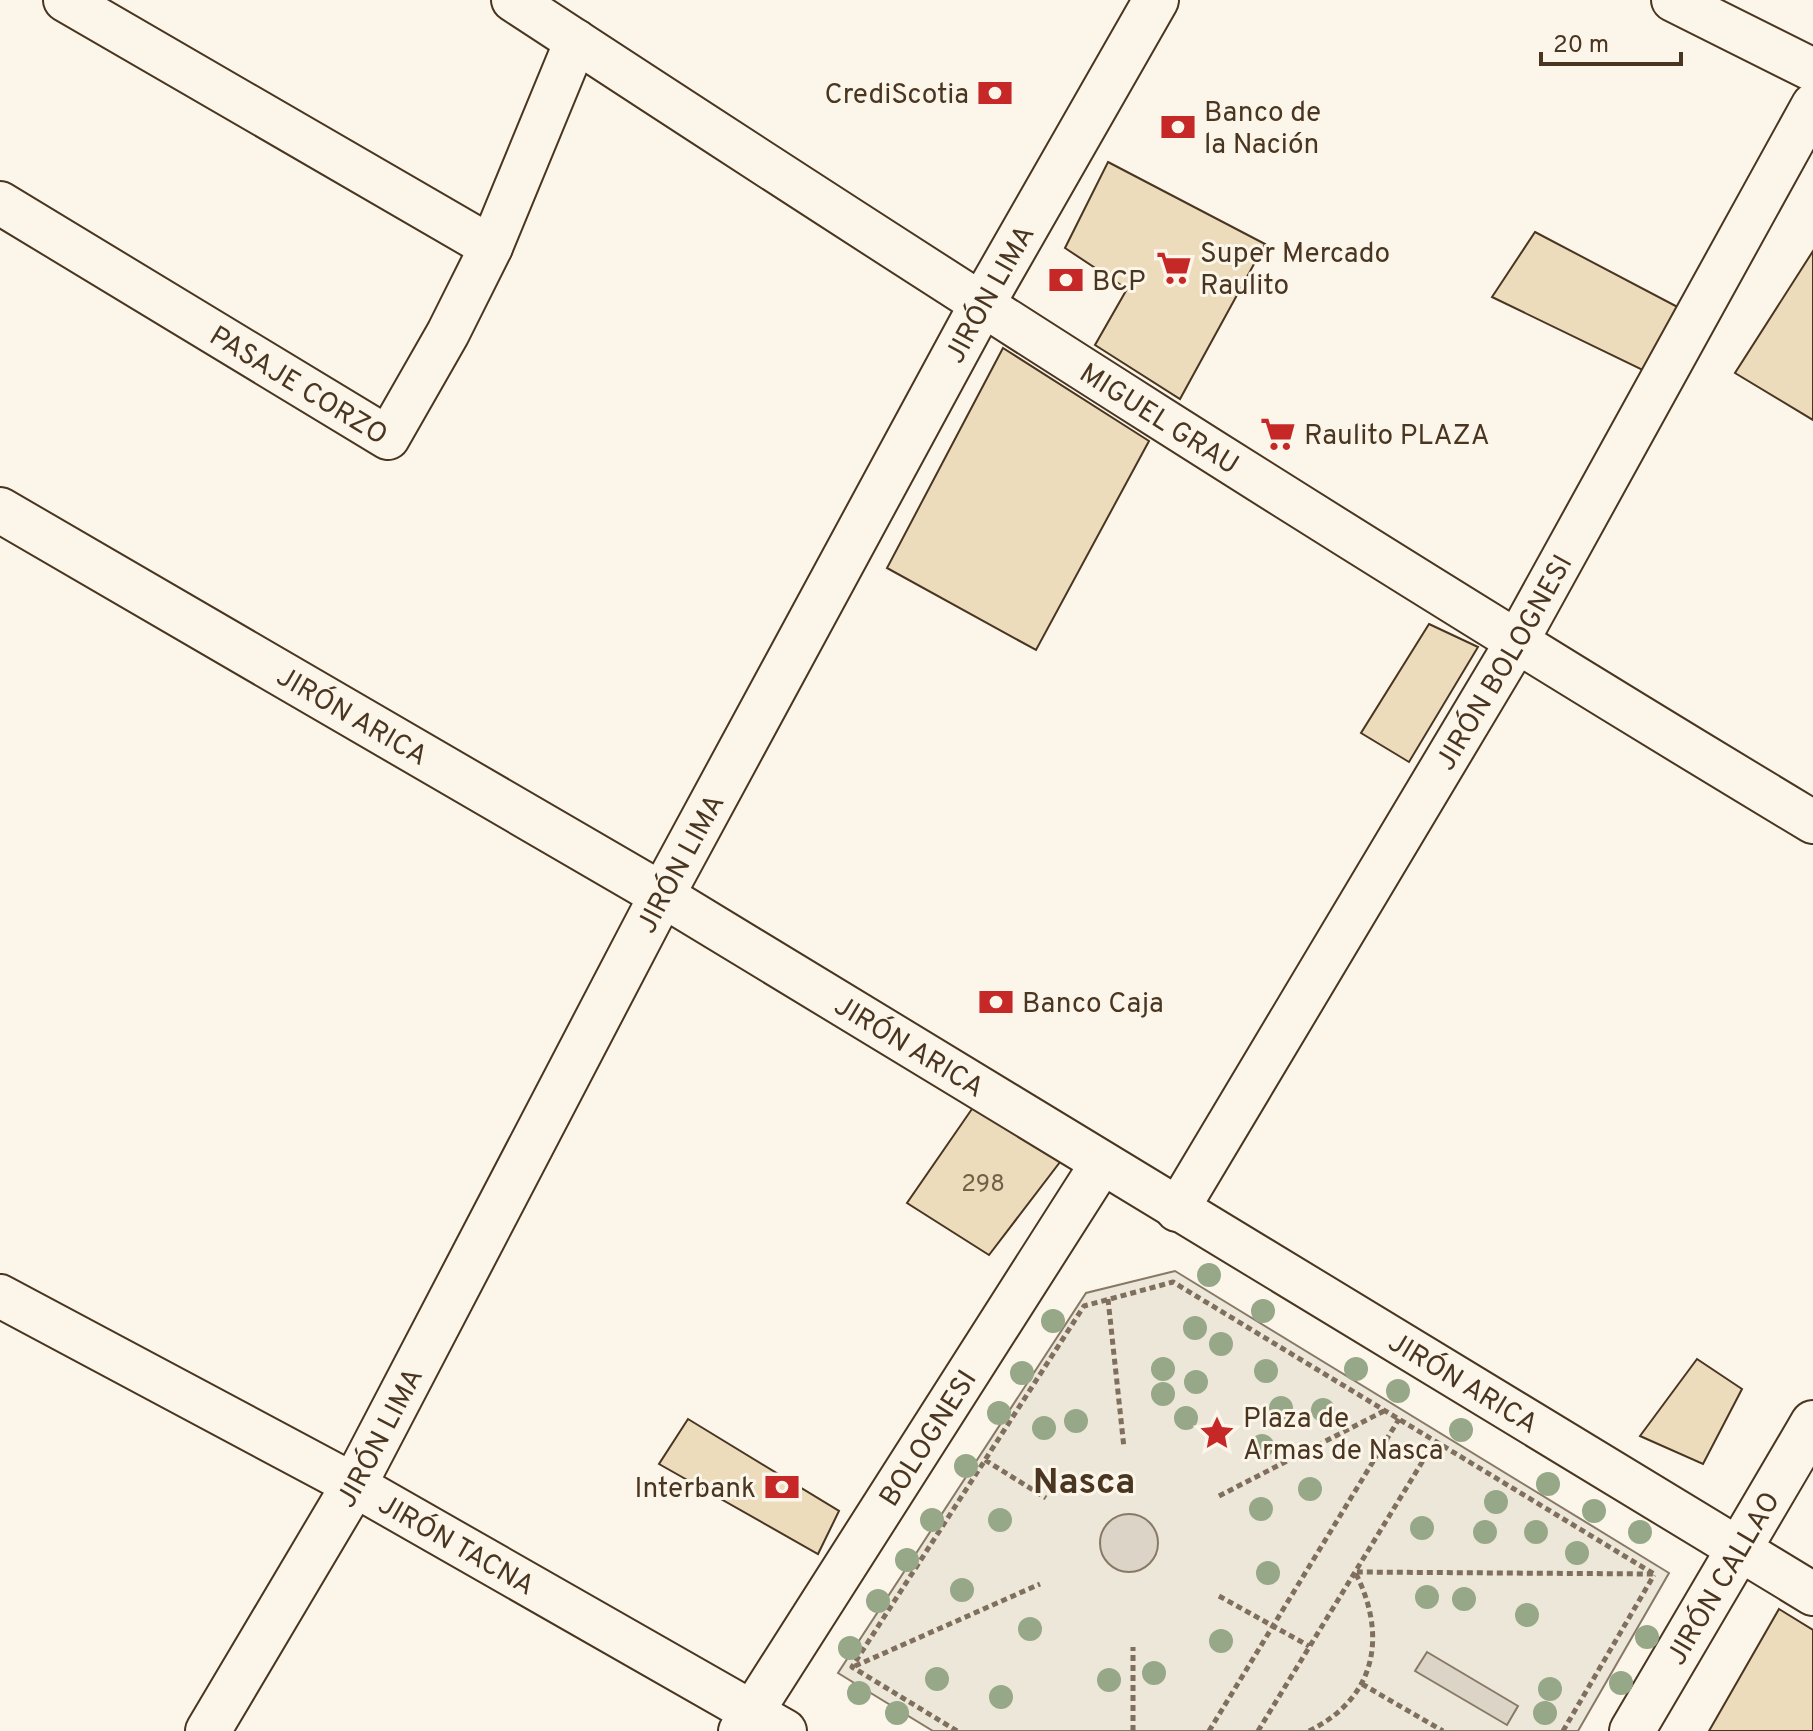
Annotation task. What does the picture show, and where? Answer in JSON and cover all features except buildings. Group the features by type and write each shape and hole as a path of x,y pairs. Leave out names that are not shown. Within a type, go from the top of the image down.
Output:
{"street":[{"path":"65,0 491,247"},
{"name":"MIGUEL GRAU","path":"513,0 981,306 1516,643 1813,822"},
{"name":"JIRÓN LIMA","path":"208,1731 354,1485 662,895 981,306 1156,0"},
{"path":"1673,0 1813,70"},
{"name":"PASAJE CORZO","path":"0,203 388,438 448,333 491,247 576,41"},
{"name":"JIRÓN BOLOGNESI","path":"1177,1210 1516,643 1813,105"},
{"name":"JIRÓN ARICA","path":"0,510 662,895 1813,1594"},
{"name":"BOLOGNESI","path":"759,1725 1102,1163"},
{"name":"JIRÓN TACNA","path":"0,1296 354,1485 759,1725"},
{"name":"JIRÓN CALLAO","path":"1632,1731 1813,1423"}],"path":[{"path":"852,1667 1084,1306 1173,1282 1654,1574"},
{"path":"1108,1299 1124,1448"},
{"path":"1219,1496 1384,1411"},
{"path":"1209,1731 1399,1419"},
{"path":"1258,1731 1435,1441"},
{"path":"985,1460 1046,1498"},
{"path":"1355,1572 1654,1574"},
{"path":"1309,1731 1326,1722 1346,1705 1362,1684 1371,1660 1374,1635 1372,1611 1355,1572"},
{"path":"1563,1731 1654,1574"},
{"path":"852,1667 1040,1584"},
{"path":"1219,1596 1309,1647"},
{"path":"1133,1647 1133,1731"},
{"path":"852,1667 957,1731"},
{"path":"1362,1684 1443,1731"}],"shaded area":[{"name":"Plaza de Armas de Nasca","path":"1175,1271 1669,1573 1578,1731 933,1731 838,1673 1086,1293"},
{"path":"1129,1514 1150,1522 1158,1543 1150,1564 1129,1572 1108,1564 1100,1543 1108,1522"},
{"path":"1427,1652 1518,1706 1507,1725 1415,1671"}],"place":[{"name":"CrediScotia","path":"995,93"},
{"name":"Banco de la Nación","path":"1178,127"},
{"name":"Super Mercado Raulito","path":"1174,268"},
{"name":"BCP","path":"1066,280"},
{"name":"Raulito PLAZA","path":"1278,434"},
{"name":"Banco Caja","path":"996,1002"},
{"name":"Plaza de Armas de Nasca","path":"1217,1433"},
{"name":"Interbank","path":"782,1487"}],"district":[{"name":"Nasca","path":"1084,1480"}]}
